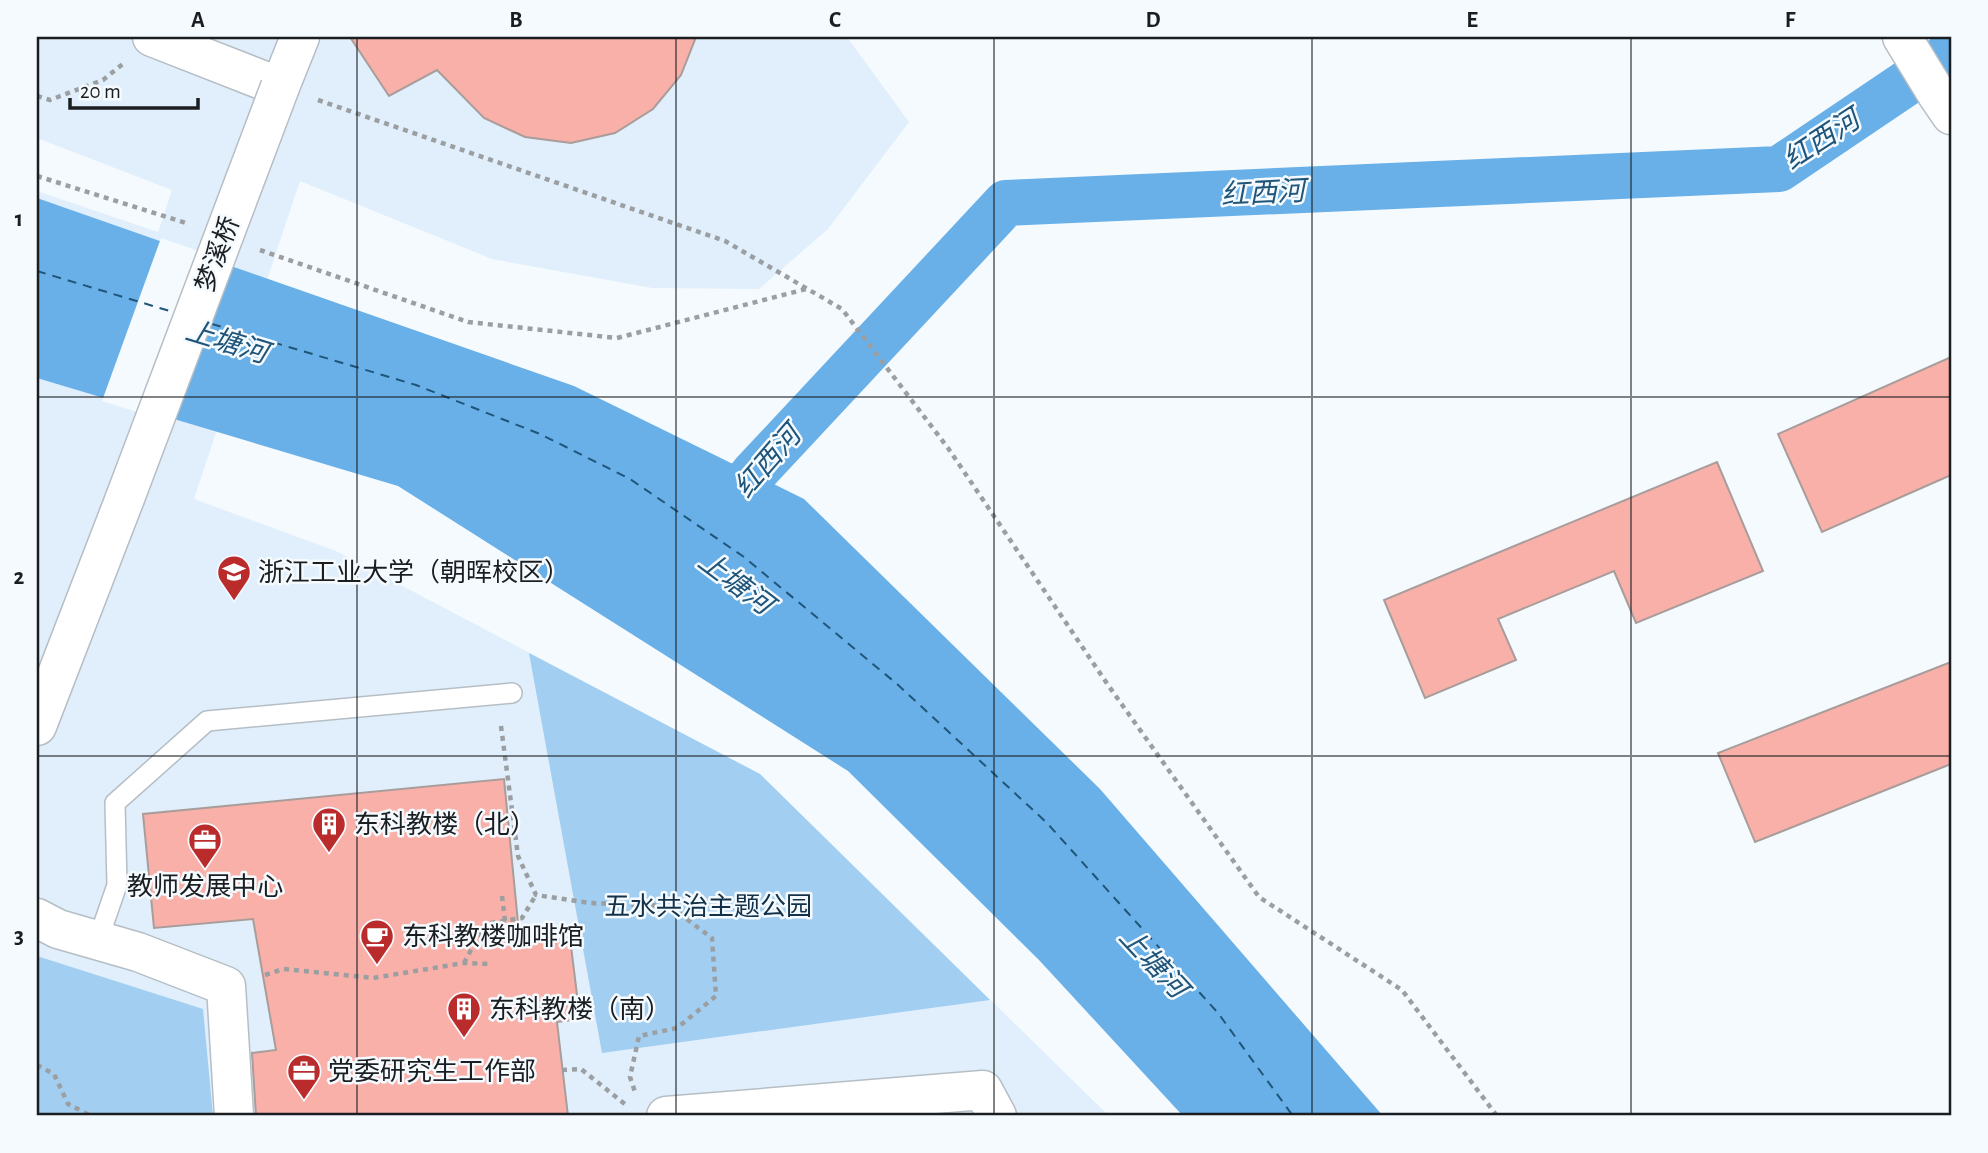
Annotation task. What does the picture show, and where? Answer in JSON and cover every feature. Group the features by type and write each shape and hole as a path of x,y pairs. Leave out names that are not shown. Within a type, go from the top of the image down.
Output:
{"street":[{"path":"154,37 280,87"},
{"name":"梦溪桥","path":"37,726 300,37"},
{"path":"1905,42 1944,105"},
{"path":"37,918 58,929 138,952 226,986 234,1116"},
{"path":"645,1109 983,1090 997,1116"}],"lane":[{"path":"98,940 117,885 115,803 207,721 504,693"}],"path":[{"path":"37,96 50,100 103,80 154,37"},
{"path":"280,87 725,241 842,309 948,448 1108,685 1259,897 1402,990 1497,1116"},
{"path":"37,176 187,223"},
{"path":"248,246 468,322 617,338 807,289"},
{"path":"504,693 518,856 536,895"},
{"path":"464,963 485,924 522,918 536,895"},
{"path":"536,895 590,903 668,906 712,938 716,996 677,1028 639,1036 630,1077 645,1109"},
{"path":"502,896 508,945"},
{"path":"226,986 283,969 373,978 464,963 492,964"},
{"path":"37,1065 54,1074 68,1104 91,1116"},
{"path":"562,1070 581,1069 645,1109"}],"shaded area":[{"name":"浙江工业大学（朝晖校区）","path":"37,37 847,37 909,122 828,229 759,289 652,288 492,259 300,181 194,499 336,551 760,774 1109,1116 37,1116 37,191 158,232 172,190 37,138"}],"green space":[{"name":"五水共治主题公园","path":"529,653 760,774 990,1000 602,1053"},
{"path":"37,956 203,1009 213,1116 37,1116"}],"water":[{"name":"上塘河","path":"37,198 574,386 804,499 1100,789 1383,1116 1183,1116 1039,960 848,771 398,486 37,378"}],"pier":[{"path":"161,238 231,262 173,423 102,401"}],"building":[{"path":"350,37 696,37 681,75 653,109 615,133 571,143 525,137 484,118 437,70 389,96"},
{"path":"1951,357 1951,475 1822,532 1778,434"},
{"path":"1717,462 1763,571 1636,623 1614,571 1498,619 1516,660 1425,698 1384,600"},
{"path":"1951,662 1951,764 1755,842 1718,753"},
{"path":"504,779 520,943 570,938 580,1019 557,1022 568,1116 256,1116 252,1053 276,1050 253,919 154,928 143,814"}],"waterway":[{"name":"红西河","path":"714,523 753,474 1006,203 1779,169 1951,53"}],"ferry route":[{"path":"37,271 173,312"},
{"path":"212,324 416,385 540,434 630,479 744,557 897,684 1047,823 1218,1013 1293,1116"}],"place":[{"name":"浙江工业大学（朝晖校区）","path":"234,602"},
{"name":"东科教楼（北）","path":"329,854"},
{"name":"教师发展中心","path":"205,870"},
{"name":"东科教楼咖啡馆","path":"377,966"},
{"name":"东科教楼（南）","path":"464,1039"},
{"name":"党委研究生工作部","path":"304,1101"}]}
